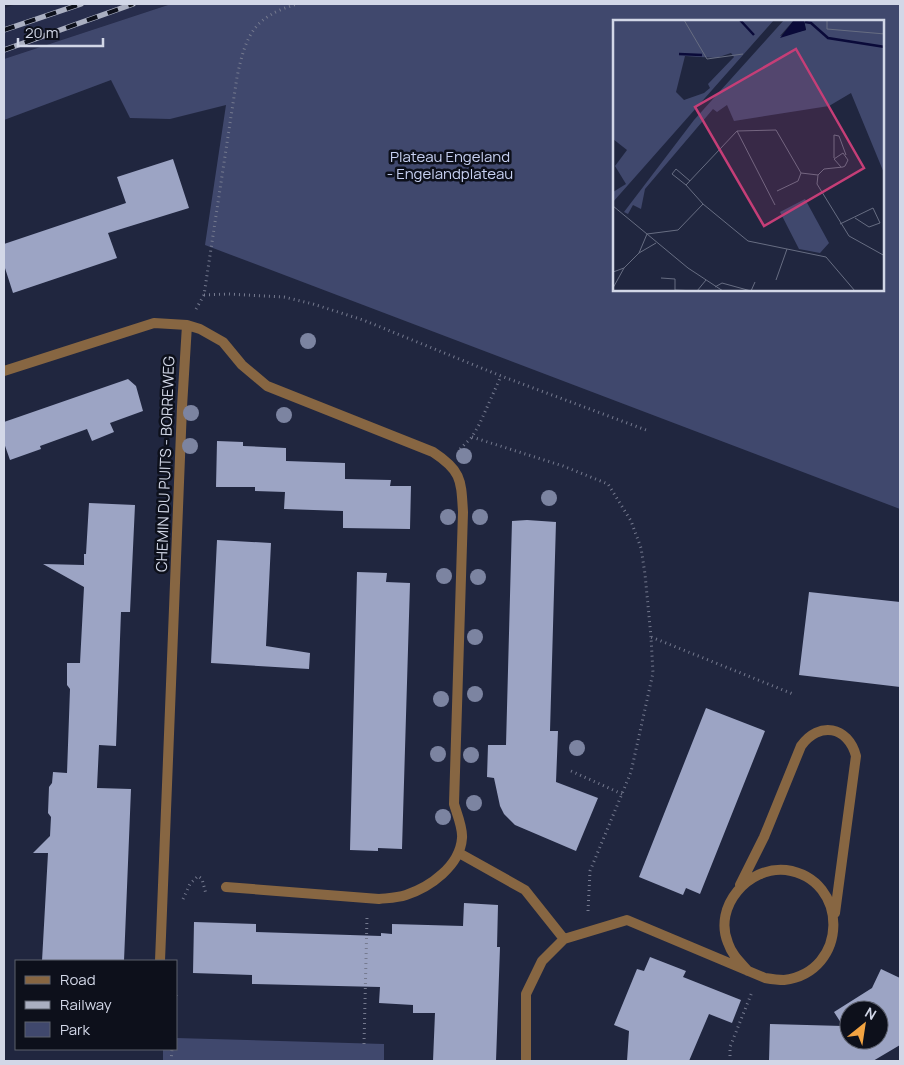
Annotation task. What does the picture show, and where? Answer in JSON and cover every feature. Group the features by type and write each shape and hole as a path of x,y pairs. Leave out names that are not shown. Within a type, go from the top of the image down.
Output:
{"street":[{"path":"4,371 154,323 188,325 200,329 223,342 248,371 267,386 433,452 447,462 455,471 461,484 463,512 454,804 463,836 459,853 448,868 426,887 404,896 368,899 226,888"},
{"name":"CHEMIN DU PUITS - BORREWEG","path":"160,960 182,399 188,325"},
{"path":"526,1061 526,994 542,961 564,939 627,920 748,971 765,978 783,980 800,976 816,966 827,953 834,936 834,917 856,756 854,747 849,739 832,730 814,733 801,746 764,837 728,906 724,924 727,942 735,958 748,971"},
{"path":"459,853 525,890 564,939"},
{"path":"737,890 750,878 767,871 786,870 803,876 818,886 829,900 834,917"}],"path":[{"path":"188,325 204,295 243,48 252,32 266,16 297,4"},
{"path":"204,295 228,294 284,297 313,304 363,320 501,376 646,430"},
{"path":"447,462 472,437 501,376"},
{"path":"472,437 563,466 608,484 630,521 641,548 653,673 631,772 590,871 586,932"},
{"path":"651,637 793,694"},
{"path":"571,771 622,794"},
{"path":"163,902 182,902 190,884 198,876 202,879 205,893 210,898 226,888"},
{"path":"364,1044 367,926"},
{"path":"730,1061 730,1047 752,992"}],"shaded area":[{"path":"17,4 171,4 4,59 4,8"}],"green space":[{"name":"Plateau Engeland - Engelandplateau","path":"171,4 900,4 900,509 205,245 226,105 170,119 130,118 111,80 4,120 4,59"},
{"path":"178,1038 384,1044 384,1061 163,1061 163,1050 178,1050"}],"building":[{"path":"173,159 189,208 108,233 117,258 13,293 4,265 4,244 126,203 117,177"},
{"path":"128,379 136,386 143,411 110,423 114,432 92,441 87,429 40,446 41,449 10,460 4,443 4,422"},
{"path":"217,441 243,442 243,446 286,448 286,461 345,463 345,479 391,480 390,486 411,486 410,529 343,528 343,511 284,509 285,492 255,491 255,487 216,487"},
{"path":"89,503 135,505 130,612 121,612 116,746 99,745 97,788 131,789 124,960 42,960 48,853 33,853 50,836 51,817 48,813 49,787 52,783 53,772 67,773 70,689 67,685 67,663 80,663 84,587 43,564 84,565 84,554 86,554"},
{"path":"512,521 556,522 550,731 558,731 556,782 598,798 576,851 515,825 504,814 500,806 494,778 487,777 488,745 506,745"},
{"path":"217,540 271,543 266,646 310,653 309,669 211,663"},
{"path":"357,572 387,573 386,582 410,583 402,849 378,848 378,851 350,850"},
{"path":"809,592 900,602 900,687 799,675"},
{"path":"706,708 765,731 700,894 686,888 683,895 639,877"},
{"path":"464,903 498,905 497,947 500,947 496,1061 433,1061 435,1013 413,1013 413,1005 379,1003 380,987 252,984 252,975 193,973 194,922 256,924 256,932 381,936 381,933 392,934 392,924 463,926"},
{"path":"650,957 686,971 683,977 741,1000 732,1023 709,1014 689,1061 627,1061 629,1031 614,1025 637,969 644,971"},
{"path":"881,969 900,978 900,1045 873,1061 769,1061 770,1024 839,1026 839,1050 889,1050 889,1000 853,1000 872,988"},
{"path":"839,1009 839,1020 834,1012"}],"railway":[{"path":"4,30 81,4"},
{"path":"4,50 133,4"}]}
